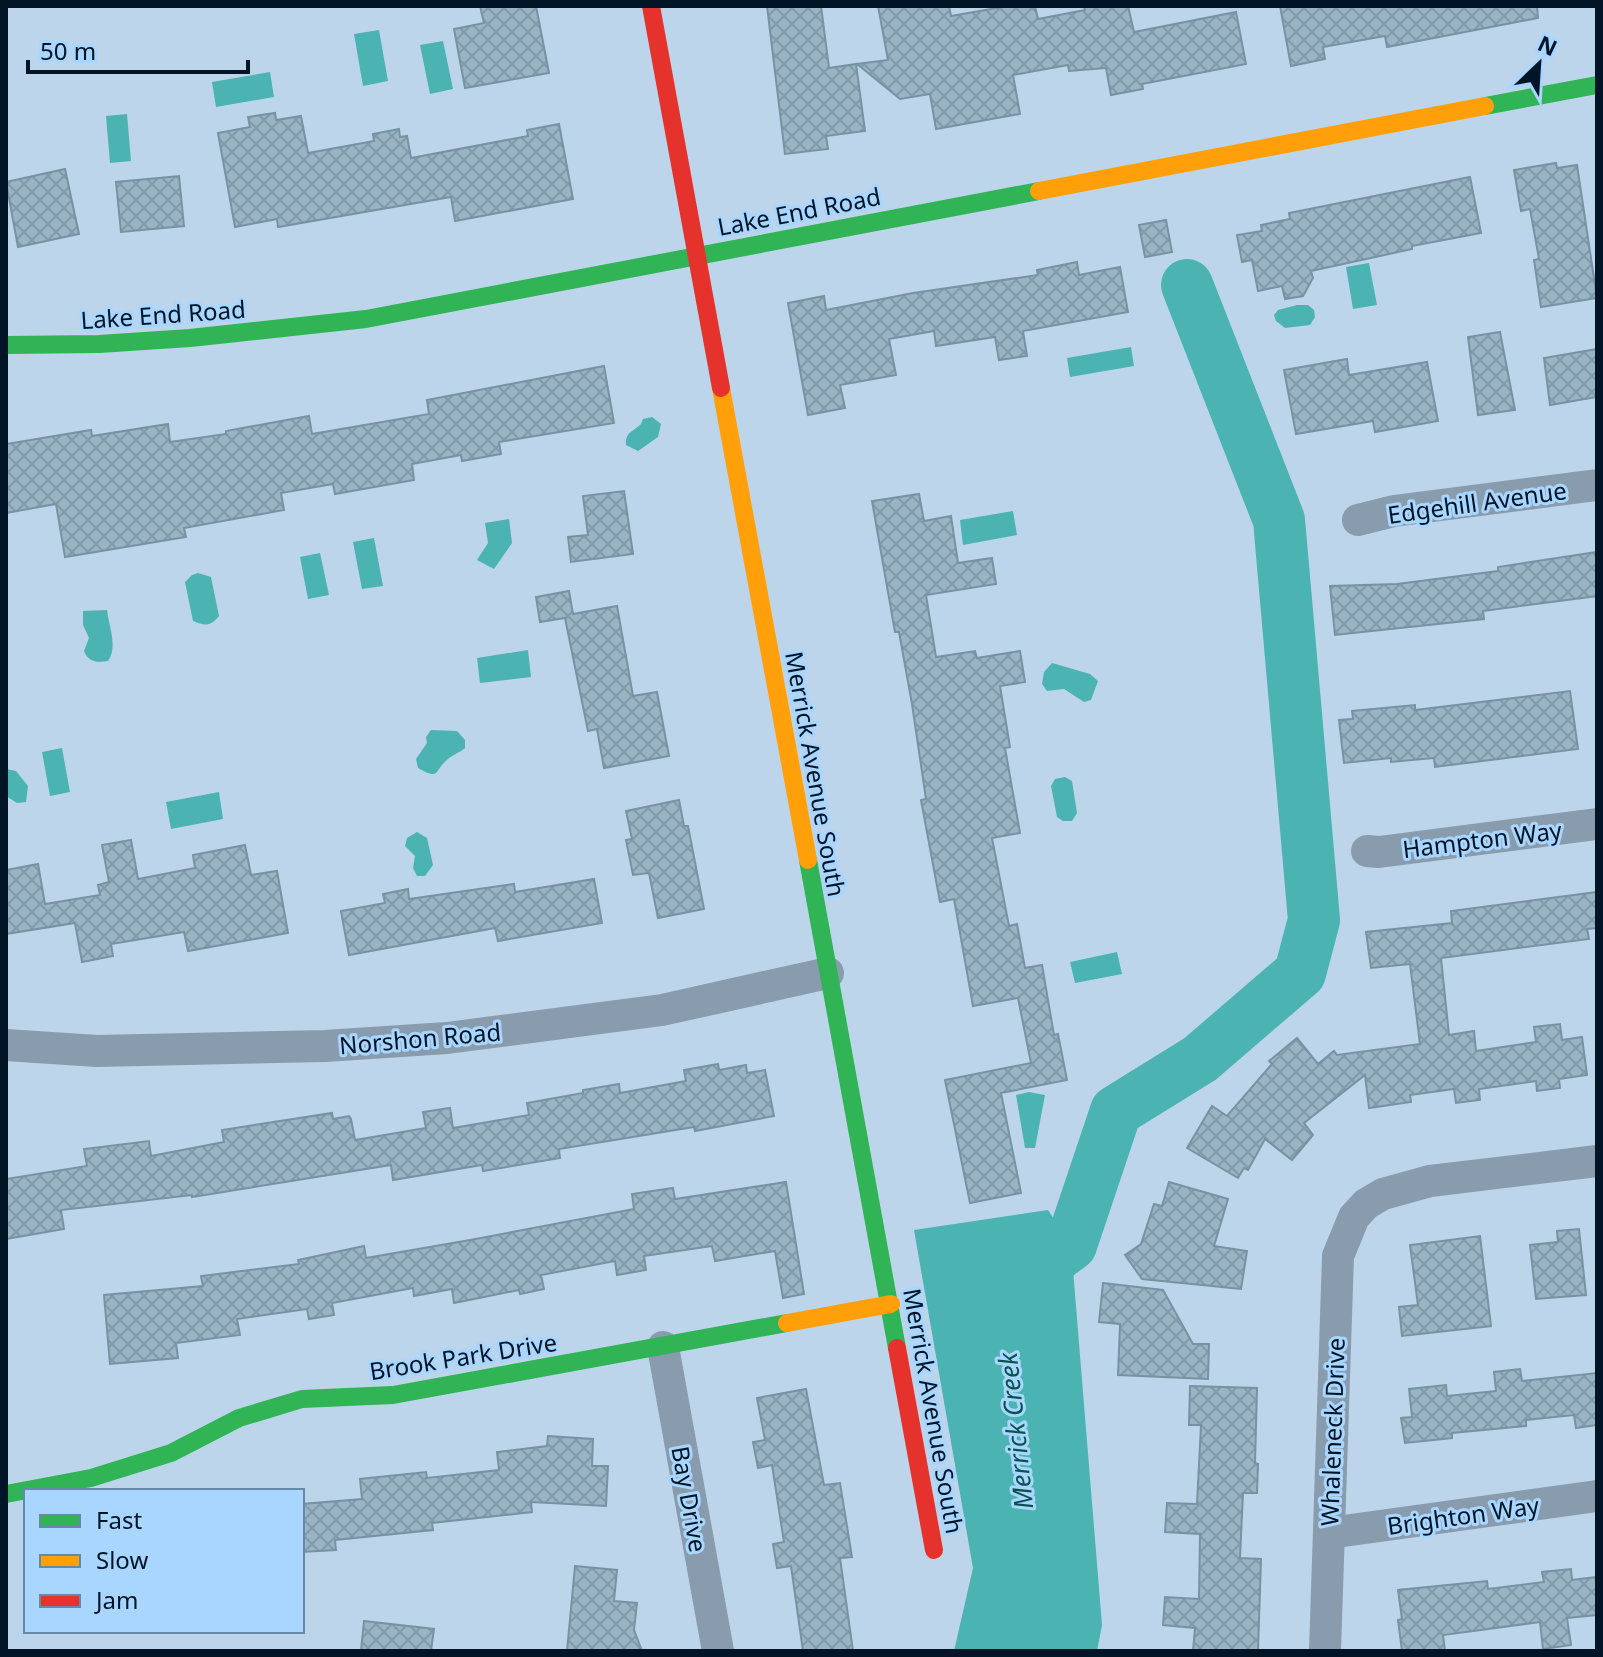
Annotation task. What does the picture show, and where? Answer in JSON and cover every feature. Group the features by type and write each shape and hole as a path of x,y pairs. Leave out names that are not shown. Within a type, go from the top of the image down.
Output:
{"street":[{"name":"Merrick Avenue South","path":"651,6 934,1550"},
{"name":"Lake End Road","path":"6,345 99,344 190,338 366,319 1597,85"},
{"name":"Edgehill Avenue","path":"1358,520 1394,511 1597,485"},
{"name":"Hampton Way","path":"1367,851 1597,824"},
{"name":"Norshon Road","path":"6,1045 97,1051 325,1046 447,1038 662,1010 828,973"},
{"name":"Whaleneck Drive","path":"1325,1651 1338,1256 1354,1217 1366,1204 1383,1194 1430,1181 1597,1161"},
{"name":"Brook Park Drive","path":"33,1489 91,1478 171,1453 239,1418 302,1399 393,1395 891,1304"},
{"name":"Bay Drive","path":"663,1347 718,1651"},
{"name":"Brighton Way","path":"1329,1533 1597,1496"}],"water":[{"path":"379,30 388,81 363,86 354,34"},
{"path":"443,41 453,89 430,94 420,45"},
{"path":"270,72 274,97 216,107 212,82"},
{"path":"127,114 131,161 110,163 106,116"},
{"path":"1369,263 1377,305 1353,309 1346,267"},
{"path":"1308,305 1314,310 1315,317 1310,325 1285,328 1276,321 1274,315 1278,310"},
{"path":"1131,347 1134,366 1070,377 1067,358"},
{"path":"652,417 661,424 658,437 638,451 626,445 627,437 643,419"},
{"path":"1013,511 1017,535 963,545 960,520"},
{"path":"509,519 512,543 494,569 477,560 488,543 485,523"},
{"path":"374,538 383,586 362,589 353,542"},
{"path":"320,553 329,595 308,599 300,557"},
{"path":"198,573 211,577 219,616 207,624 193,621 185,582"},
{"path":"107,610 113,643 111,655 108,661 93,661 84,651 89,638 83,625 83,611"},
{"path":"528,650 531,677 480,683 477,658"},
{"path":"1052,663 1090,674 1098,681 1091,700 1084,702 1064,689 1047,691 1042,684 1044,672"},
{"path":"431,730 457,731 465,740 465,748 443,763 434,774 418,768 416,759 427,743 426,737"},
{"path":"62,748 70,792 50,796 42,752"},
{"path":"6,769 16,771 28,786 26,802 17,803 6,796"},
{"path":"1065,777 1072,781 1077,813 1072,821 1057,817 1051,786 1055,779"},
{"path":"219,792 223,819 171,829 166,802"},
{"path":"417,832 427,838 433,865 425,876 417,876 413,868 415,856 405,846 407,838"},
{"path":"1117,952 1122,974 1075,983 1070,962"},
{"path":"1029,1092 1045,1095 1035,1148 1025,1148 1016,1095"},
{"name":"Merrick Creek","path":"1048,1210 1071,1245 1102,1625 1097,1651 954,1651 973,1568 914,1230"}],"building":[{"path":"480,6 536,6 549,73 465,88 454,29 484,23"},
{"path":"767,6 821,6 829,68 856,64 865,131 826,136 828,149 785,154"},
{"path":"878,6 949,6 951,16 1008,6 1035,6 1038,19 1085,10 1084,6 1128,6 1134,32 1236,12 1246,64 1142,84 1143,89 1111,95 1106,68 1069,71 1068,65 1013,75 1020,114 936,129 930,94 900,99 857,64 888,60"},
{"path":"1280,6 1537,6 1538,18 1387,47 1385,36 1323,47 1325,59 1291,66"},
{"path":"275,113 276,120 301,116 308,153 374,141 373,134 399,129 400,137 407,136 411,158 528,136 527,130 559,124 573,199 455,221 451,197 278,227 277,219 235,227 218,133 250,127 248,117"},
{"path":"1556,163 1557,168 1577,165 1597,298 1541,307 1534,260 1539,259 1530,209 1521,211 1514,170"},
{"path":"65,169 79,234 18,247 6,182"},
{"path":"179,176 184,226 121,232 116,182"},
{"path":"1470,177 1481,233 1311,271 1313,278 1303,296 1285,299 1282,286 1258,291 1252,260 1242,262 1237,235 1262,231 1261,225 1290,219 1289,213"},
{"path":"1166,220 1172,252 1145,257 1139,225"},
{"path":"1077,262 1079,275 1120,267 1128,312 1023,331 1027,356 999,360 995,337 936,346 934,331 889,339 896,375 840,385 845,408 808,415 788,303 824,296 826,310 913,293 1038,275 1037,270"},
{"path":"1500,332 1515,410 1478,415 1468,337"},
{"path":"1597,349 1597,397 1550,405 1544,358"},
{"path":"1347,359 1349,375 1427,362 1438,421 1375,432 1373,421 1296,434 1284,370"},
{"path":"604,366 614,423 499,442 501,454 462,461 461,455 412,464 414,480 335,494 333,484 281,493 284,510 184,528 186,537 65,557 56,504 6,513 6,444 91,430 92,436 168,424 170,442 226,434 226,431 309,416 312,434 429,414 427,400"},
{"path":"624,491 633,554 571,562 568,537 588,535 583,496"},
{"path":"919,494 924,521 951,516 958,563 992,558 996,584 926,595 936,657 975,651 977,658 1020,651 1025,682 1000,686 1010,747 1005,748 1020,833 992,838 1009,926 1017,924 1025,968 1042,965 1054,1035 1058,1034 1067,1080 1001,1093 1021,1193 970,1203 945,1080 1031,1063 1018,998 973,1006 954,899 940,902 921,800 926,799 912,704 899,632 895,632 872,501"},
{"path":"1597,552 1597,596 1483,611 1484,619 1335,635 1330,586 1397,584 1498,571 1498,567"},
{"path":"569,591 573,614 617,606 633,696 657,692 669,756 604,768 597,729 588,731 565,618 540,622 536,597"},
{"path":"1570,691 1578,749 1435,767 1434,758 1344,763 1339,720 1353,719 1352,711 1415,705 1415,710"},
{"path":"679,800 684,826 688,826 704,909 658,918 649,873 633,875 626,840 632,839 626,811"},
{"path":"131,840 138,879 195,868 193,855 245,845 251,875 277,871 288,933 188,951 184,932 111,944 113,956 82,962 75,923 6,934 6,870 38,864 45,904 100,895 98,885 109,882 102,845"},
{"path":"594,879 602,923 498,941 495,928 349,955 341,911 385,903 383,894 408,889 409,899 514,884 515,892"},
{"path":"1597,892 1597,928 1587,929 1589,939 1441,958 1449,1035 1474,1031 1476,1051 1536,1042 1534,1027 1560,1024 1562,1040 1582,1037 1587,1075 1559,1079 1560,1088 1537,1091 1536,1081 1479,1089 1480,1100 1456,1103 1454,1089 1410,1095 1411,1102 1369,1108 1365,1075 1304,1123 1313,1135 1292,1160 1265,1139 1248,1170 1244,1168 1238,1178 1187,1148 1212,1106 1227,1116 1272,1064 1269,1061 1297,1038 1318,1064 1334,1051 1337,1055 1420,1044 1410,964 1371,968 1366,932 1452,923 1451,911"},
{"path":"718,1064 719,1070 746,1065 747,1073 765,1070 774,1116 695,1131 694,1127 559,1149 560,1158 483,1171 482,1165 393,1180 391,1165 192,1197 61,1210 64,1229 6,1239 6,1179 87,1166 84,1149 149,1141 151,1156 224,1142 222,1130 332,1113 333,1119 349,1116 355,1140 426,1128 423,1112 450,1108 453,1128 529,1115 527,1103 583,1093 583,1090 619,1084 620,1093 686,1081 684,1070"},
{"path":"786,1182 804,1294 783,1298 775,1251 715,1261 712,1246 644,1256 646,1270 617,1275 615,1261 541,1275 544,1289 520,1294 519,1290 454,1303 452,1289 414,1296 413,1288 332,1303 334,1315 309,1319 307,1309 237,1319 240,1335 176,1343 178,1358 110,1364 104,1295 203,1286 201,1276 299,1264 298,1260 364,1246 366,1258 634,1209 632,1194 673,1188 675,1199"},
{"path":"1169,1182 1228,1199 1214,1246 1247,1251 1241,1289 1142,1279 1125,1255 1141,1244 1154,1204 1162,1206"},
{"path":"1579,1229 1586,1295 1536,1299 1530,1245 1558,1242 1557,1231"},
{"path":"1480,1236 1491,1326 1402,1336 1399,1307 1418,1305 1410,1245"},
{"path":"1103,1283 1163,1290 1193,1344 1209,1344 1208,1379 1118,1375 1120,1324 1099,1322"},
{"path":"1520,1369 1522,1381 1597,1373 1597,1425 1576,1428 1574,1415 1526,1420 1526,1426 1452,1433 1452,1438 1405,1443 1401,1418 1412,1417 1409,1389 1446,1385 1447,1396 1496,1391 1494,1372"},
{"path":"1190,1386 1257,1388 1257,1493 1243,1493 1240,1558 1261,1559 1258,1651 1193,1651 1195,1628 1163,1625 1165,1597 1199,1599 1200,1534 1165,1532 1167,1503 1197,1504 1201,1425 1189,1425"},
{"path":"806,1389 824,1485 840,1483 852,1557 840,1558 853,1651 803,1651 791,1566 777,1568 773,1544 784,1542 772,1465 758,1468 753,1442 765,1440 757,1398"},
{"path":"548,1436 593,1439 592,1466 608,1466 606,1506 531,1502 532,1512 432,1523 433,1530 335,1540 336,1550 304,1552 304,1504 362,1499 360,1479 426,1472 427,1478 499,1470 497,1452 547,1446"},
{"path":"575,1566 617,1570 614,1601 637,1603 634,1630 642,1651 567,1651"},
{"path":"1571,1569 1572,1580 1597,1577 1597,1615 1567,1618 1571,1645 1543,1649 1540,1622 1443,1635 1445,1651 1402,1651 1398,1590 1487,1581 1488,1589 1544,1582 1542,1572"},
{"path":"364,1621 434,1629 431,1651 361,1651"}],"waterway":[{"path":"1013,1287 1071,1245 1116,1111 1200,1059 1300,973 1314,920 1279,520 1187,285"}],"traffic: fast":[{"path":"1485,106 1597,85"},
{"path":"6,345 99,344 190,338 366,319 1039,191"},
{"path":"808,860 897,1348"},
{"path":"33,1489 91,1478 171,1453 239,1418 302,1399 393,1395 787,1323"},
{"path":"6,1494 24,1491"}],"traffic: slow":[{"path":"1039,191 1485,106"},
{"path":"721,388 808,860"},
{"path":"787,1323 891,1304"}],"traffic: jam":[{"path":"651,6 721,388"},
{"path":"897,1348 934,1550"}]}
